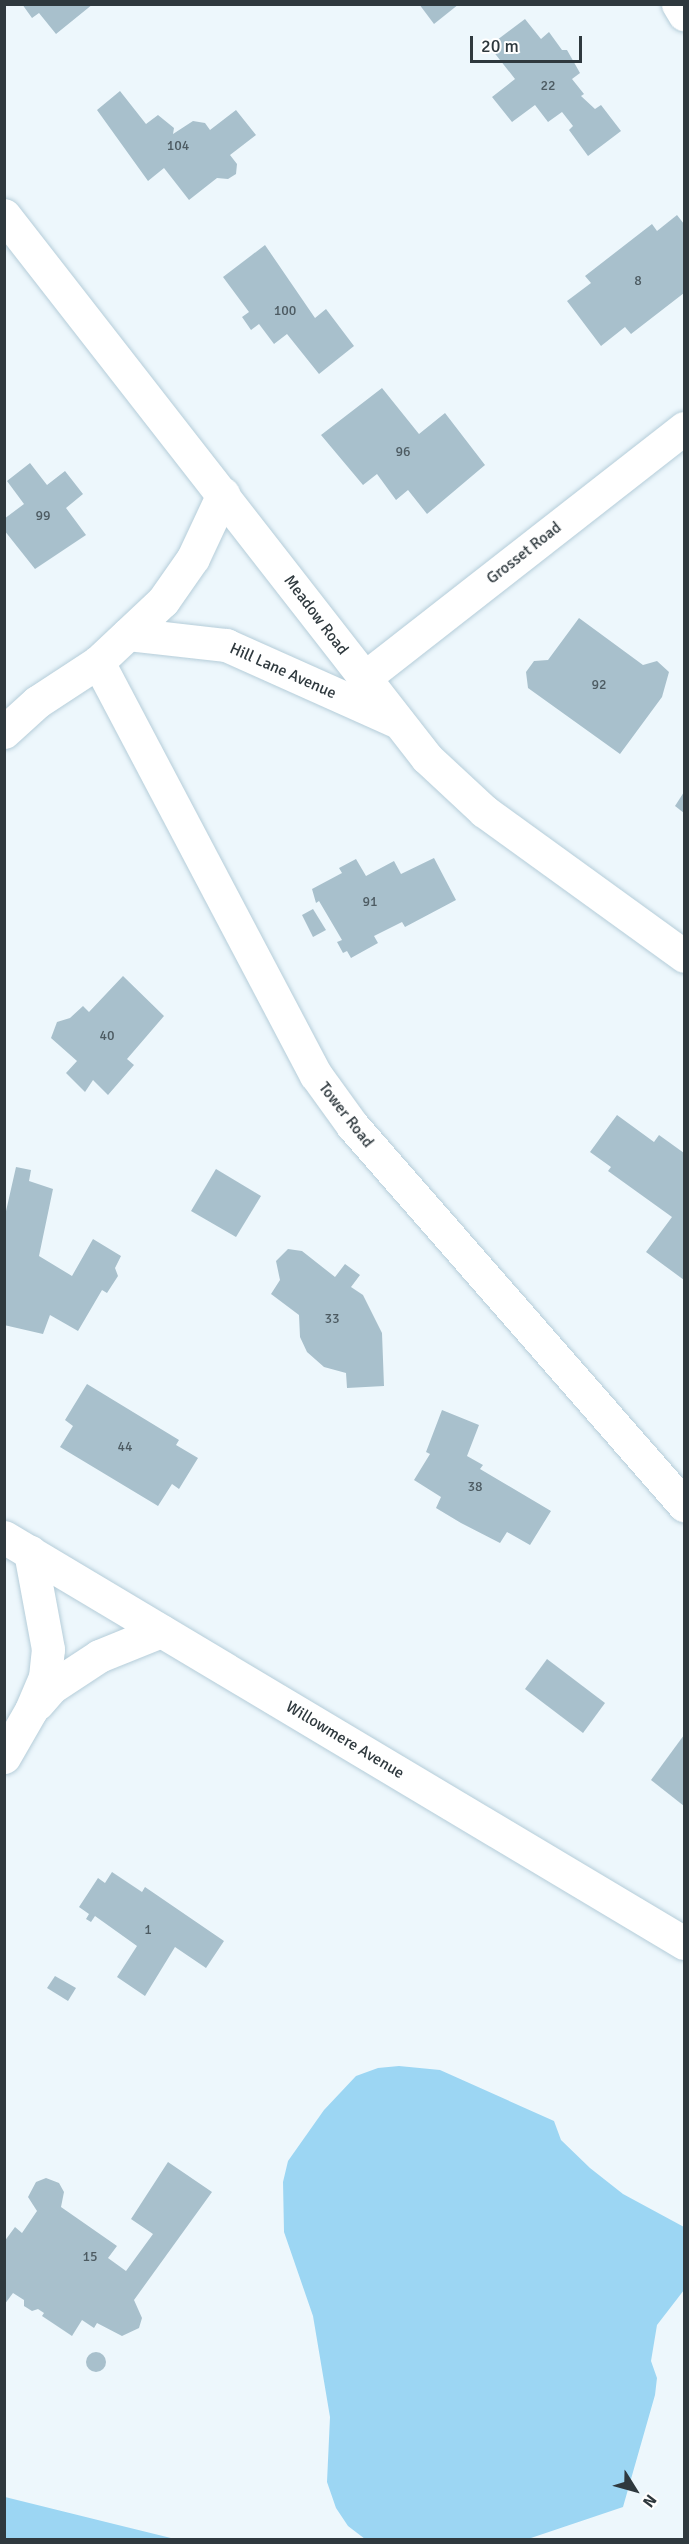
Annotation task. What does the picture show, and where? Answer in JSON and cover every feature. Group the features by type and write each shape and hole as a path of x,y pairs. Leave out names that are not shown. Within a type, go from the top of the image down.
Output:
{"street":[{"path":"678,4 684,14"},
{"name":"Meadow Road","path":"4,215 427,758 484,811 684,956"},
{"name":"Grosset Road","path":"364,678 684,428"},
{"path":"4,732 37,702 98,662 163,601 193,558 223,494"},
{"name":"Hill Lane Avenue","path":"128,634 226,645 398,722"},
{"name":"Tower Road","path":"98,662 316,1075 352,1125 684,1505"},
{"path":"4,1756 31,1710 45,1677 48,1648 17,1545"},
{"name":"Willowmere Avenue","path":"17,1545 679,1936"},
{"path":"31,1710 52,1687 99,1656 161,1630"}],"water":[{"path":"399,2066 440,2070 554,2121 561,2140 590,2168 623,2194 684,2227 684,2290 657,2325 651,2361 657,2378 655,2395 623,2507 525,2540 365,2539 348,2526 336,2508 327,2482 330,2417 313,2316 284,2232 283,2182 288,2161 324,2110 356,2076 378,2068"},
{"path":"5,2497 114,2524 175,2539 5,2539"}],"building":[{"path":"22,4 93,4 56,34 39,13 32,18"},
{"path":"419,4 459,4 434,24"},
{"path":"525,19 541,39 549,32 562,50 567,50 580,73 572,79 584,94 581,96 595,109 601,105 621,131 588,156 569,130 573,126 562,112 548,122 535,105 512,122 492,97 515,79 489,46"},
{"path":"120,91 146,124 158,115 174,128 173,134 193,121 205,123 210,130 236,110 256,135 230,155 237,164 236,174 228,179 217,178 189,200 164,168 148,181 97,110"},
{"path":"677,215 684,224 684,293 631,334 625,327 601,346 567,301 591,283 585,276 652,224 657,231"},
{"path":"265,245 315,318 326,309 354,346 319,374 287,334 274,344 259,324 251,330 242,317 249,312 223,277"},
{"path":"382,388 419,434 445,413 485,465 427,514 408,490 396,500 377,474 363,485 321,435"},
{"path":"30,463 47,485 65,471 83,494 66,508 86,535 35,569 4,530 4,519 24,504 7,481"},
{"path":"579,618 643,665 657,661 669,672 662,697 620,754 528,688 526,672 534,661 548,660"},
{"path":"684,792 684,813 675,806"},
{"path":"434,858 456,900 405,927 402,922 374,936 378,943 351,958 347,951 343,953 337,942 342,940 319,901 316,903 312,889 342,873 339,868 356,859 366,876 394,861 401,874"},
{"path":"313,909 326,930 313,937 302,915"},
{"path":"123,976 164,1016 127,1059 134,1065 108,1095 93,1080 85,1092 66,1073 77,1061 51,1038 57,1022 70,1018 83,1006 89,1012"},
{"path":"617,1115 654,1142 659,1135 684,1153 684,1280 646,1252 672,1217 608,1171 611,1167 590,1152"},
{"path":"16,1167 31,1170 29,1181 53,1189 39,1256 72,1276 93,1239 121,1256 115,1268 118,1276 107,1293 102,1290 78,1331 50,1315 43,1334 4,1325 4,1220"},
{"path":"216,1169 261,1196 236,1237 191,1211"},
{"path":"288,1249 302,1251 335,1277 345,1264 360,1275 351,1287 363,1295 382,1333 384,1386 347,1388 346,1373 324,1367 307,1352 300,1337 299,1315 271,1294 280,1280 276,1261"},
{"path":"87,1384 179,1440 176,1445 198,1458 179,1489 172,1484 158,1506 60,1447 73,1426 65,1420"},
{"path":"442,1410 479,1425 467,1456 483,1465 480,1469 551,1511 530,1545 507,1532 500,1543 461,1523 436,1508 441,1497 414,1480 430,1454 426,1452"},
{"path":"547,1659 605,1703 583,1733 525,1689"},
{"path":"684,1735 684,1806 651,1780"},
{"path":"112,1872 142,1892 145,1887 224,1941 206,1968 175,1947 145,1996 117,1977 137,1946 95,1916 91,1922 86,1919 89,1914 79,1907 98,1878 105,1883"},
{"path":"55,1976 76,1988 68,2001 47,1988"},
{"path":"168,2162 212,2192 134,2300 142,2318 139,2328 122,2336 97,2323 94,2328 82,2320 72,2336 42,2316 44,2313 38,2309 32,2311 24,2306 24,2300 13,2293 4,2305 4,2242 15,2227 22,2233 37,2211 28,2197 36,2182 46,2178 59,2183 64,2192 61,2207 117,2246 108,2258 126,2271 153,2234 131,2219"},
{"path":"96,2352 103,2355 106,2362 103,2369 96,2372 89,2369 86,2362 89,2355"}]}
